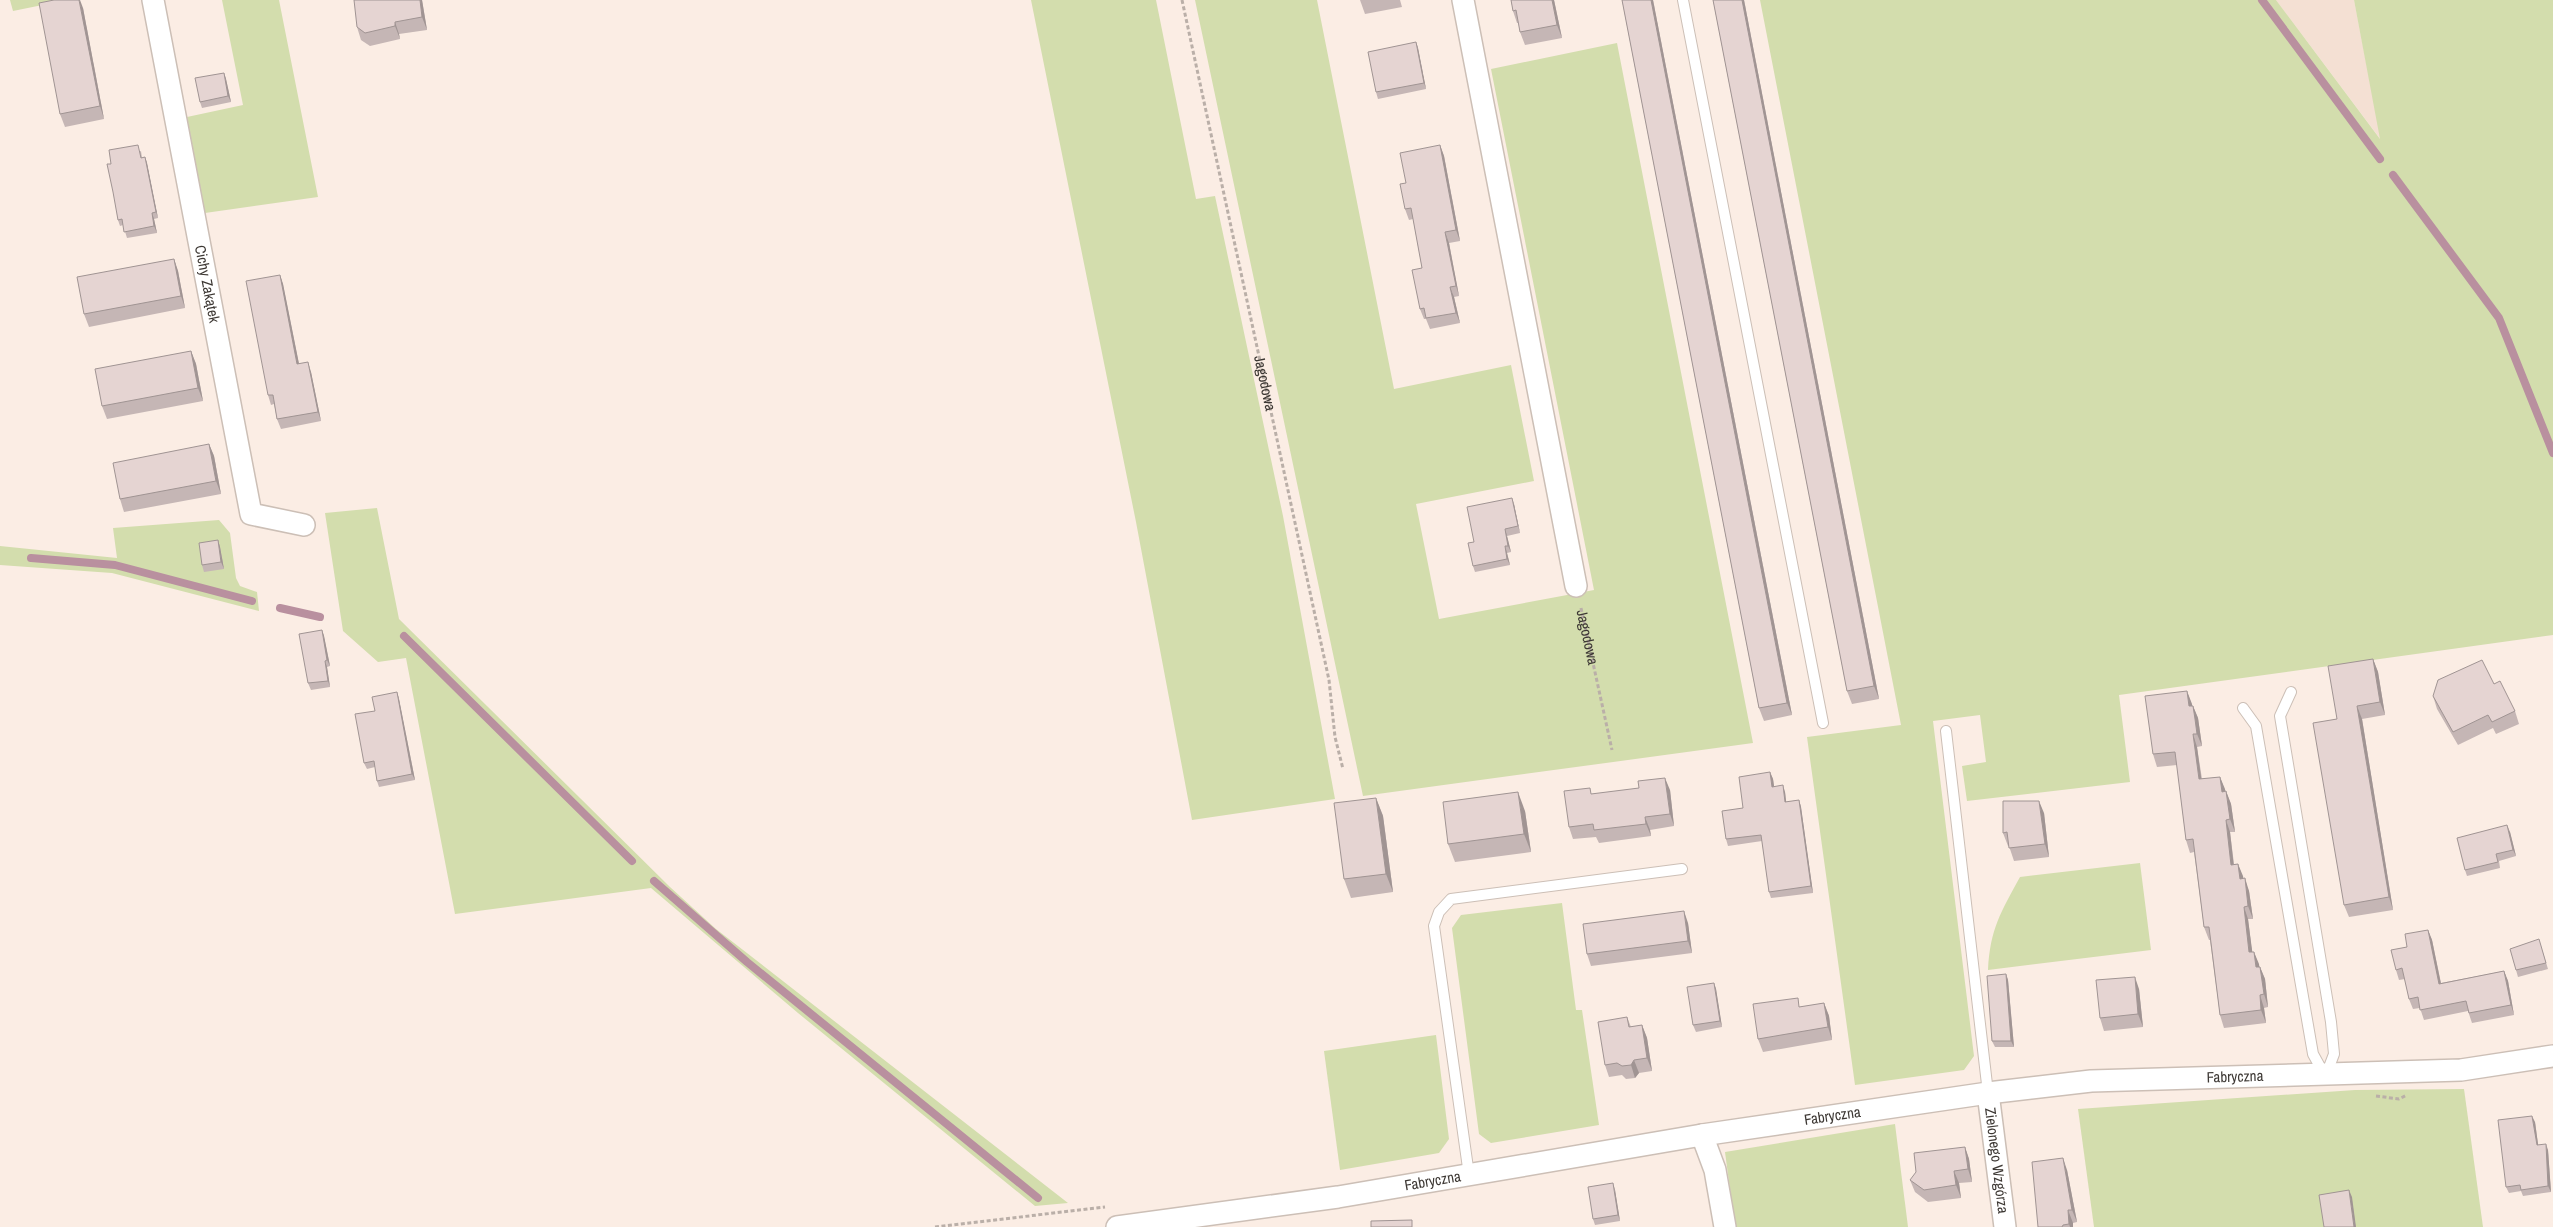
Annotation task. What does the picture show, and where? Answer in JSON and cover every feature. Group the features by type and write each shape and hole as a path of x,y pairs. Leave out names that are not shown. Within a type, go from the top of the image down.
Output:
{"street":[{"name":"Cichy Zakątek","path":"153,0 250,514 304,525"},
{"path":"1463,0 1576,586"},
{"name":"Fabryczna","path":"1117,1227 1250,1219 1469,1175 1702,1135 1988,1093 2091,1082 2325,1076 2461,1070 2553,1056"},
{"name":"Zielonego Wzgórza","path":"1988,1093 2005,1227"},
{"path":"1702,1135 1716,1177 1725,1227"}],"lane":[{"path":"1683,0 1823,723"},
{"path":"2291,692 2280,716 2331,1022 2334,1054 2325,1076"},
{"path":"2242,708 2256,726 2313,1054 2325,1076"},
{"path":"1946,731 1988,1093"},
{"path":"1469,1175 1434,926 1439,912 1451,899 1682,868"}],"path":[{"name":"Jagodowa","path":"1182,0 1329,680 1335,737 1343,769"},
{"name":"Jagodowa","path":"1576,586 1612,750"}],"shaded area":[{"path":"2276,0 2354,0 2381,140"}],"green space":[{"path":"10,0 67,0 13,11"},
{"path":"222,0 279,0 318,197 205,213 187,117 243,105"},
{"path":"1031,0 1156,0 1196,199 1215,196 1283,516 1335,799 1192,820 1136,522"},
{"path":"1195,0 1317,0 1394,389 1511,365 1534,481 1416,504 1439,619 1594,590 1491,69 1617,43 1753,743 1363,796"},
{"path":"1760,0 2276,0 2380,139 2354,0 2553,0 2553,635 2119,695 2130,782 1967,801 1962,766 1986,762 1980,715 1933,721 1974,1056 1964,1070 1855,1085 1807,737 1901,725"},
{"path":"377,508 399,619 670,887 716,929 1068,1203 1035,1206 798,1013 651,888 455,914 406,658 378,662 343,631 325,513"},
{"path":"219,520 230,533 236,578 240,586 257,592 259,611 112,573 0,565 0,546 117,558 113,528"},
{"path":"2140,863 2151,950 1988,970 1994,932 2002,911 2020,877"},
{"path":"1562,903 1576,1010 1582,1010 1599,1125 1491,1143 1479,1134 1452,928 1461,915"},
{"path":"1436,1035 1449,1139 1439,1153 1340,1170 1324,1051"},
{"path":"2464,1089 2483,1227 2094,1227 2078,1109 2355,1090"},
{"path":"1895,1124 1908,1227 1735,1227 1725,1152"}],"building":[{"path":"54,0 79,0 100,106 60,114 39,3"},
{"path":"354,0 420,0 422,17 395,22 395,26 365,33 357,27"},
{"path":"1511,0 1552,0 1557,25 1520,32 1516,10 1513,11"},
{"path":"1622,0 1651,0 1787,703 1759,708"},
{"path":"1713,0 1742,0 1874,686 1847,691"},
{"path":"1416,42 1424,83 1376,92 1368,52"},
{"path":"224,73 228,96 200,102 195,78"},
{"path":"138,145 141,158 145,157 156,212 152,213 154,226 124,232 122,219 118,220 107,164 111,164 109,150"},
{"path":"1440,145 1456,230 1445,232 1456,286 1450,287 1456,313 1426,318 1424,308 1420,309 1412,270 1422,268 1411,208 1405,209 1400,184 1406,183 1400,153"},
{"path":"174,259 181,296 84,314 77,277"},
{"path":"280,275 297,364 308,362 318,412 277,419 273,395 268,395 246,281"},
{"path":"191,351 198,388 102,406 95,369"},
{"path":"209,444 216,481 120,499 113,463"},
{"path":"1512,498 1518,526 1505,529 1508,546 1505,546 1507,559 1473,566 1468,543 1474,542 1467,507"},
{"path":"218,540 221,562 202,565 199,543"},
{"path":"322,630 328,681 308,683 299,634"},
{"path":"2373,659 2380,702 2357,706 2389,897 2344,905 2313,723 2337,719 2328,666"},
{"path":"2482,660 2494,684 2500,681 2515,711 2492,722 2488,715 2453,732 2433,696 2438,680"},
{"path":"2187,691 2189,706 2193,706 2195,719 2197,734 2193,734 2199,779 2220,777 2222,792 2226,791 2230,819 2226,820 2231,865 2238,864 2240,879 2245,878 2248,906 2244,907 2249,952 2254,952 2256,967 2260,967 2264,994 2260,995 2261,1010 2220,1015 2209,927 2204,927 2193,839 2186,840 2175,752 2153,754 2145,696"},
{"path":"397,692 412,774 377,781 374,761 364,763 355,714 375,711 372,697"},
{"path":"1770,772 1772,787 1783,785 1785,802 1799,800 1811,886 1769,892 1761,835 1726,839 1722,811 1743,808 1739,777"},
{"path":"1665,778 1670,814 1645,817 1646,824 1594,830 1593,824 1569,827 1564,791 1590,788 1591,794 1639,788 1638,781"},
{"path":"1518,792 1524,834 1448,844 1443,802"},
{"path":"1376,798 1386,874 1344,879 1334,803"},
{"path":"2003,801 2039,801 2045,844 2009,848 2007,832 2003,833"},
{"path":"2507,825 2513,850 2496,854 2498,862 2465,870 2457,838"},
{"path":"1684,911 1688,941 1587,954 1583,924"},
{"path":"2428,930 2439,984 2504,971 2511,1005 2469,1013 2466,1001 2420,1010 2418,997 2409,999 2402,968 2396,970 2391,950 2407,947 2405,934"},
{"path":"2539,939 2546,963 2516,970 2510,949"},
{"path":"2006,974 2011,1041 1992,1041 1987,976"},
{"path":"2135,977 2138,1014 2100,1018 2096,980"},
{"path":"1714,983 1720,1021 1693,1025 1687,987"},
{"path":"1798,998 1799,1007 1824,1003 1828,1027 1758,1039 1753,1004"},
{"path":"1627,1017 1629,1027 1642,1025 1647,1058 1634,1060 1631,1065 1622,1066 1617,1063 1605,1065 1598,1022"},
{"path":"2532,1116 2537,1145 2546,1144 2548,1186 2521,1190 2520,1185 2506,1187 2498,1120"},
{"path":"1965,1147 1968,1169 1954,1171 1956,1185 1924,1190 1910,1180 1916,1172 1914,1153"},
{"path":"2063,1158 2072,1210 2068,1210 2069,1224 2062,1227 2038,1227 2032,1162"},
{"path":"1613,1183 1618,1215 1593,1219 1588,1187"},
{"path":"2349,1190 2354,1227 2324,1227 2319,1195"},
{"path":"1412,1220 1412,1227 1371,1227 1371,1221"}],"waterway":[{"path":"2262,0 2380,159"},
{"path":"2393,175 2499,318 2553,453"},
{"path":"31,558 115,565 252,601"},
{"path":"280,608 320,617"},
{"path":"404,636 632,861"},
{"path":"654,881 747,962 1038,1198"}]}
